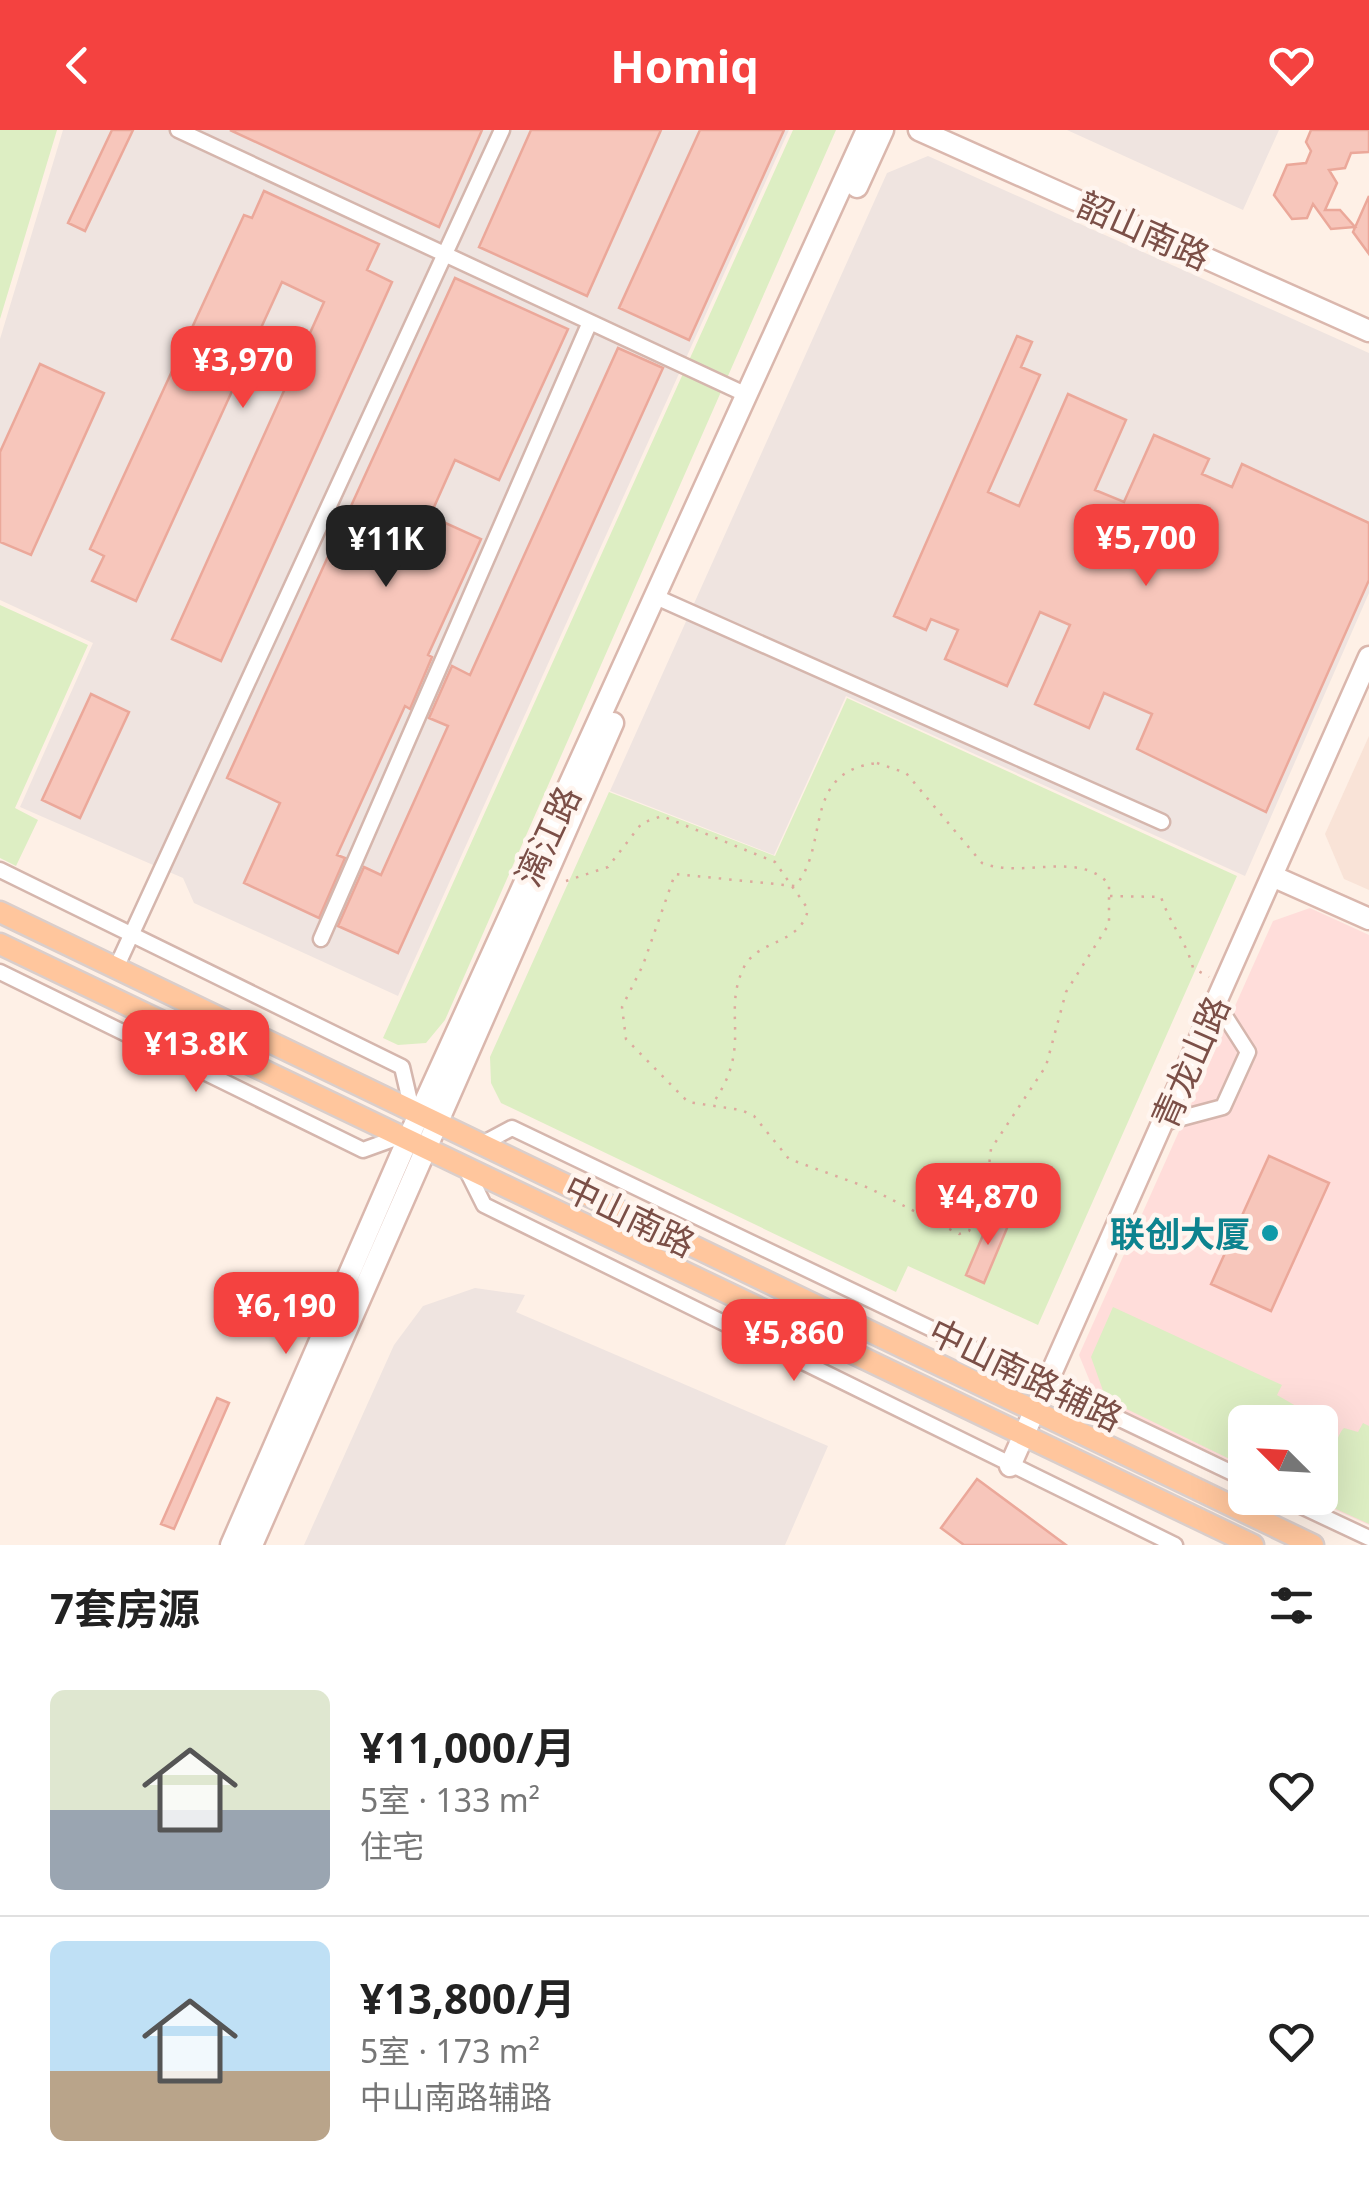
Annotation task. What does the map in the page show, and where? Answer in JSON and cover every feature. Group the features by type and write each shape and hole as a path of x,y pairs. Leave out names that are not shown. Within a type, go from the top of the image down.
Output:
{"main road":[{"name":"中山南路","path":"0,912 1313,1545"},
{"name":"中山南路","path":"0,944 1253,1545"},
{"path":"104,994 116,968"}],"street":[{"path":"178,130 747,395"},
{"path":"116,968 502,130"},
{"name":"漓江路","path":"422,1115 545,877 747,395 867,130"},
{"name":"漓江路","path":"232,1545 422,1115 883,130"},
{"name":"韶山南路","path":"919,130 1369,331"},
{"path":"321,939 590,322"},
{"path":"662,600 1162,822"},
{"name":"青龙山路","path":"1010,1466 1369,657"},
{"path":"0,870 402,1067 422,1115"},
{"path":"1272,876 1369,920"},
{"path":"0,972 362,1150 410,1142"},
{"path":"93,1015 104,994"},
{"path":"1163,1123 1224,1107 1248,1052 1220,994"},
{"name":"中山南路辅路","path":"482,1144 512,1128 1228,1471"},
{"name":"漓江路","path":"252,1545 410,1142"},
{"path":"466,1169 484,1205 1175,1545"},
{"path":"1320,1515 1369,1538"}],"path":[{"path":"877,762 906,773 982,863 1026,871 1084,868 1102,876 1110,896 1109,924 1066,992 1046,1066 991,1150 985,1200 968,1232 959,1234 870,1188 788,1160 754,1116 712,1104 698,1106 675,1093 626,1038 622,1007 643,965 675,874 795,886 809,864 818,815 829,790 848,772 877,762"},
{"path":"545,877 563,882 608,867 642,823 662,816 764,855 784,869 808,908 805,922 796,934 744,965 738,983 734,1064 712,1104"},
{"path":"1110,896 1161,897 1169,925 1189,951 1193,968 1220,994"}],"shaded area":[{"path":"63,130 789,130 398,996 194,903 183,878 20,807 93,643 0,600 0,339"},
{"path":"1067,130 1279,130 1243,210"},
{"path":"928,156 1369,353 1369,593 1245,876 846,696 774,855 610,791 887,173"},
{"path":"1369,736 1369,890 1344,879 1325,834"},
{"path":"1310,908 1369,935 1369,1525 1338,1511 1338,1405 1228,1405 1228,1460 1098,1401 1079,1355 1273,921"},
{"path":"475,1288 525,1295 516,1312 828,1446 785,1545 304,1545 394,1345 423,1306"}],"green space":[{"path":"0,130 57,130 0,319"},
{"path":"793,130 836,130 445,1020 426,1043 398,1045 383,1038"},
{"path":"0,605 88,645 15,808 38,820 16,866 0,858"},
{"path":"847,698 1237,876 1038,1325 908,1266 896,1292 501,1103 491,1083 490,1057 609,792 775,856"},
{"path":"1113,1307 1282,1385 1277,1395 1294,1405 1228,1405 1228,1458 1106,1399 1091,1357"},
{"path":"1363,1423 1369,1426 1369,1524 1338,1510 1338,1438 1344,1428 1358,1432"}],"building":[{"path":"112,130 133,130 85,231 68,223"},
{"path":"230,130 482,130 439,227"},
{"path":"531,130 661,130 587,296 479,247"},
{"path":"700,130 784,130 689,340 619,308"},
{"path":"1311,130 1369,130 1369,152 1351,153 1345,168 1329,170 1337,183 1325,210 1340,210 1355,227 1331,229 1313,204 1307,218 1292,219 1274,195 1287,165 1306,163 1311,151 1306,142"},
{"path":"264,191 379,244 367,270 392,282 221,661 172,639 324,302 282,282 136,601 92,581 104,556 90,549 244,215 252,218"},
{"path":"1369,196 1369,254 1353,232"},
{"path":"455,278 568,329 499,480 455,460 430,516 481,539 428,655 432,657 410,709 405,706 337,855 345,858 319,918 244,883 280,803 227,778"},
{"path":"1017,336 1032,342 1021,367 1040,375 988,492 1019,506 1068,394 1126,420 1095,490 1124,502 1154,435 1209,459 1202,474 1232,487 1242,464 1369,523 1369,580 1266,812 1137,749 1152,714 1104,693 1089,728 1035,704 1070,625 1040,612 1007,686 945,659 958,630 931,619 926,630 894,616"},
{"path":"618,348 663,368 398,953 338,926 364,867 381,875 448,726 429,718 452,666 470,675"},
{"path":"40,364 104,393 31,555 0,542 0,452"},
{"path":"91,694 129,712 80,818 42,800"},
{"name":"联创大厦","path":"1269,1156 1329,1183 1271,1311 1211,1284"},
{"path":"992,1214 1010,1221 984,1283 966,1275"},
{"path":"217,1398 229,1403 174,1529 161,1524"},
{"path":"977,1479 1066,1545 964,1545 941,1528"}],"place":[{"name":"联创大厦","path":"1270,1233"}]}
